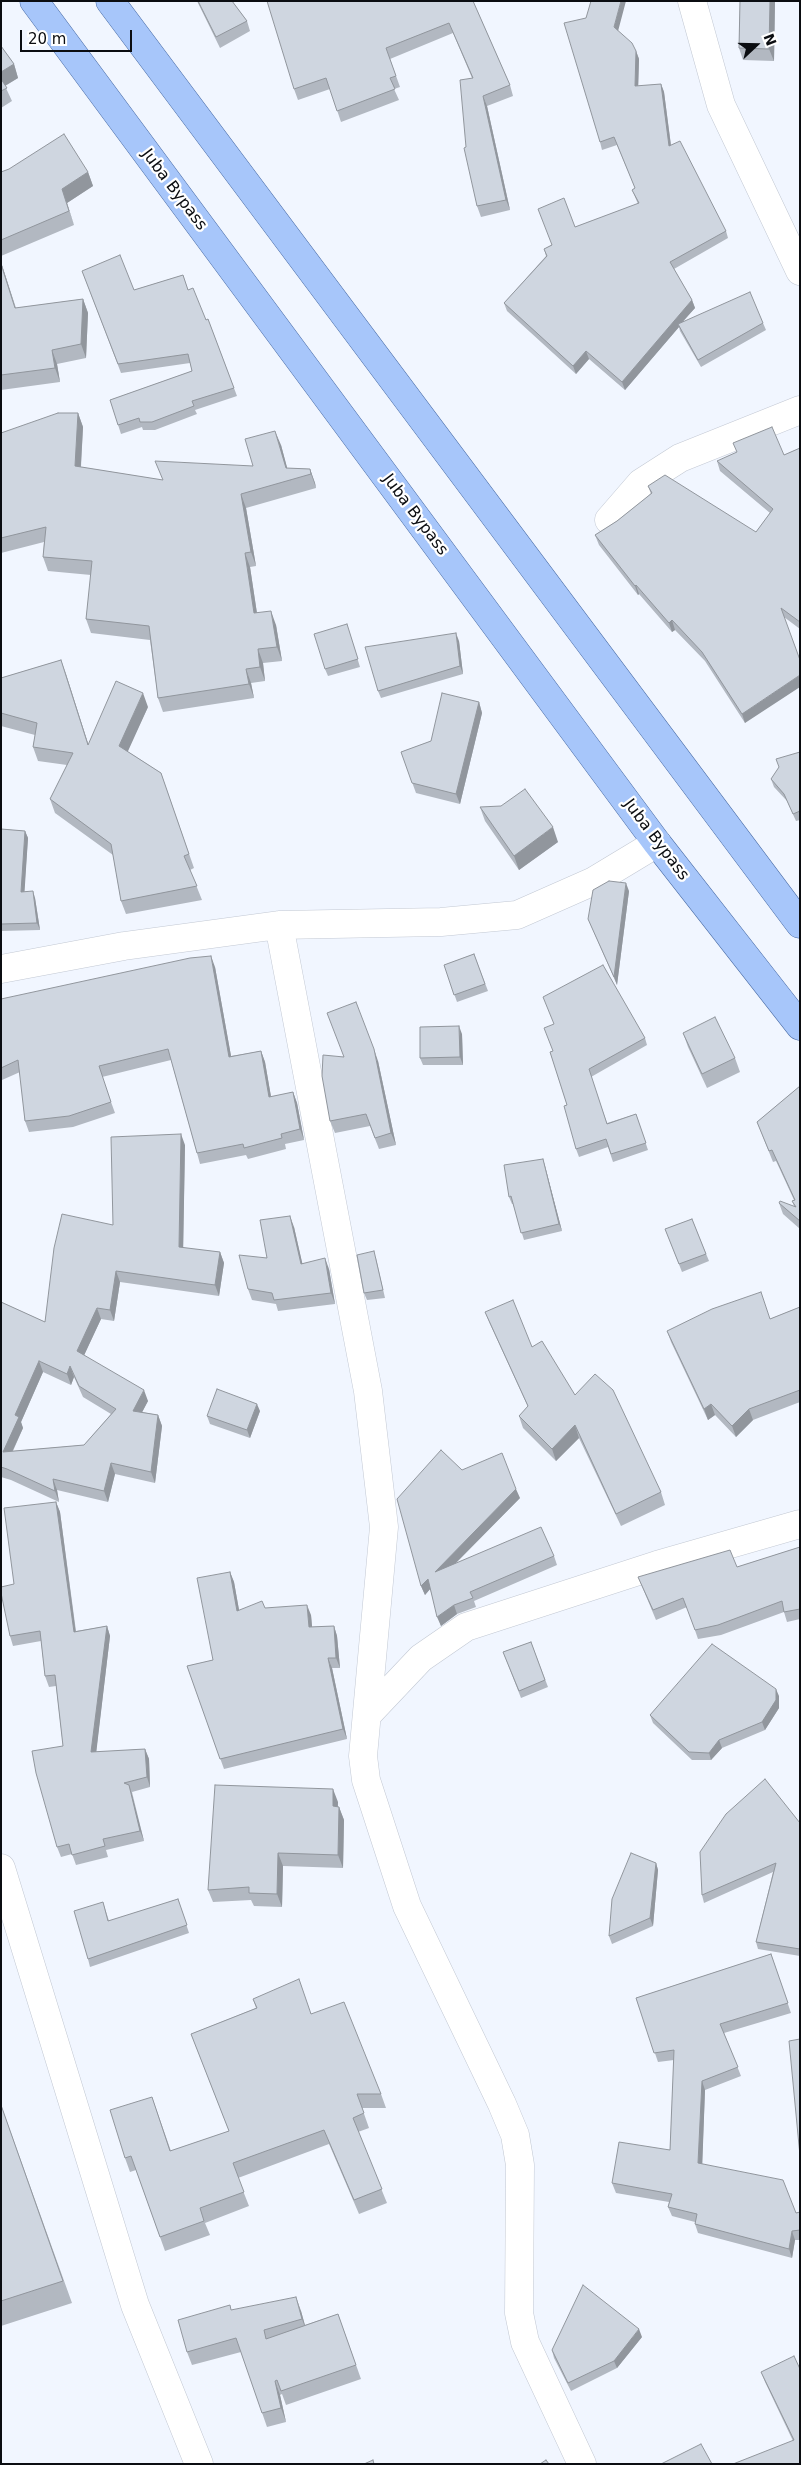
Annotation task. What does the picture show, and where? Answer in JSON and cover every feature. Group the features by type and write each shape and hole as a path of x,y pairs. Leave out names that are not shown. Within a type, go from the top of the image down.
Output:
{"main road":[{"name":"Juba Bypass","path":"34,1 657,843 799,1023"},
{"path":"110,1 800,924"}],"street":[{"path":"692,1 721,105 800,271"},
{"path":"609,520 641,484 680,458 800,410"},
{"path":"1,969 124,946 279,925 441,922 517,915 594,881 657,843"},
{"path":"279,925 368,1391 384,1527 363,1756 366,1780 406,1906 498,2095 515,2135 520,2165 519,2313 524,2342 582,2464"},
{"path":"368,1714 422,1658 466,1627 657,1565 800,1524"},
{"path":"1,1868 135,2305 199,2464"}],"building":[{"path":"198,1 232,1 247,21 216,37"},
{"path":"267,1 473,1 510,85 483,96 506,200 477,206 464,148 466,147 460,80 473,78 449,23 386,48 396,76 390,78 395,89 337,111 326,78 294,89"},
{"path":"591,1 621,1 614,27 632,43 636,51 635,86 661,84 669,146 680,141 726,231 670,262 692,300 622,382 586,351 573,366 504,303 547,256 544,249 552,245 538,209 564,198 575,227 639,203 632,190 635,188 614,137 600,142 564,23 586,18"},
{"path":"740,1 770,1 769,49 739,48"},
{"path":"1,46 14,64 1,72"},
{"path":"1,79 7,88 1,91"},
{"path":"64,134 88,172 62,189 69,211 1,240 1,172 9,169"},
{"path":"120,255 134,290 183,275 188,290 193,288 206,320 208,319 234,388 192,401 194,406 152,422 140,422 139,418 118,425 110,400 192,371 188,354 118,364 82,271"},
{"path":"1,264 15,308 83,299 81,344 52,350 55,368 1,375"},
{"path":"750,292 763,323 698,360 678,324"},
{"path":"58,413 78,413 75,466 163,480 155,461 253,466 245,439 275,431 286,468 310,469 311,474 241,494 251,552 245,553 254,613 271,611 277,647 258,649 260,667 246,669 249,684 158,698 149,626 86,619 92,561 43,557 46,527 1,538 1,433"},
{"path":"772,427 784,455 800,448 800,622 781,608 800,660 800,675 742,714 702,652 672,620 669,623 635,586 595,535 617,521 652,493 648,486 665,475 756,532 773,509 717,461 737,452 733,443"},
{"path":"347,624 358,659 325,669 314,634"},
{"path":"456,633 460,666 378,691 365,647"},
{"path":"61,660 88,745 116,681 143,693 119,746 161,773 189,854 184,856 197,886 121,901 111,844 50,799 73,753 33,747 37,723 1,713 1,678"},
{"path":"442,693 479,702 456,794 412,783 401,752 431,741"},
{"path":"800,752 800,811 793,814 784,794 771,779 779,767 776,759"},
{"path":"525,789 553,827 514,856 480,807 501,806"},
{"path":"1,829 25,831 21,892 33,891 37,923 1,924"},
{"path":"609,881 626,883 614,977 588,919 593,890"},
{"path":"474,954 485,984 454,995 444,965"},
{"path":"211,956 229,1057 261,1051 269,1097 293,1092 300,1129 281,1134 282,1138 244,1148 243,1144 197,1153 168,1049 99,1066 111,1102 69,1116 25,1121 18,1060 1,1068 1,999 190,958"},
{"path":"603,965 645,1038 589,1069 607,1124 636,1114 646,1143 611,1154 606,1139 576,1149 564,1106 567,1105 550,1052 553,1051 544,1028 554,1024 543,997"},
{"path":"356,1002 374,1049 391,1133 375,1138 366,1114 330,1121 322,1076 323,1055 344,1057 327,1013"},
{"path":"715,1017 735,1058 702,1074 683,1033"},
{"path":"459,1026 460,1057 420,1058 420,1027"},
{"path":"800,1086 800,1221 779,1203 780,1201 796,1207 792,1201 795,1200 772,1150 769,1151 757,1122"},
{"path":"181,1134 179,1247 220,1252 215,1285 116,1271 110,1310 97,1308 77,1351 144,1390 133,1411 158,1415 151,1472 111,1463 104,1491 53,1479 55,1491 1,1467 1,1302 45,1322 54,1248 62,1214 113,1225 111,1137","holes":["39,1361 67,1374 70,1366 79,1386 116,1409 84,1445 3,1452 19,1417 15,1415"]},
{"path":"543,1159 559,1224 521,1233 511,1196 509,1197 504,1165"},
{"path":"290,1216 301,1264 325,1258 331,1293 274,1300 272,1293 248,1289 239,1255 267,1258 260,1220"},
{"path":"692,1219 706,1254 679,1264 665,1229"},
{"path":"374,1251 383,1290 364,1293 357,1255"},
{"path":"761,1292 770,1319 800,1307 800,1390 749,1409 732,1426 711,1404 704,1409 667,1331 712,1309"},
{"path":"513,1300 532,1347 542,1341 575,1395 595,1374 613,1390 661,1492 616,1514 575,1425 552,1449 519,1416 528,1406 485,1312"},
{"path":"217,1389 257,1404 247,1430 207,1416"},
{"path":"441,1450 462,1470 502,1453 516,1489 435,1572 541,1527 554,1556 470,1592 473,1598 454,1605 437,1617 428,1579 421,1586 397,1499"},
{"path":"56,1502 74,1632 107,1626 91,1752 145,1749 147,1777 124,1783 129,1785 140,1831 103,1839 105,1846 72,1855 69,1844 57,1847 36,1773 32,1751 63,1746 55,1675 45,1676 40,1631 10,1636 1,1593 1,1587 14,1584 4,1508"},
{"path":"800,1547 800,1609 784,1612 782,1601 718,1625 695,1630 683,1598 653,1610 638,1577 730,1550 737,1567"},
{"path":"230,1572 237,1611 262,1601 265,1608 307,1605 309,1627 334,1626 336,1658 328,1658 343,1729 220,1759 187,1666 213,1660 197,1578"},
{"path":"531,1642 545,1680 519,1691 503,1652"},
{"path":"712,1644 776,1689 776,1700 762,1722 719,1740 709,1753 689,1752 650,1715"},
{"path":"765,1779 800,1823 800,1949 756,1942 776,1863 702,1895 700,1852 726,1814"},
{"path":"215,1785 333,1789 333,1806 339,1807 338,1855 278,1853 277,1894 249,1893 249,1887 208,1890"},
{"path":"631,1853 656,1863 650,1918 609,1936 612,1899"},
{"path":"178,1899 187,1925 88,1959 74,1911 103,1902 108,1921"},
{"path":"771,1954 788,2003 720,2024 738,2067 702,2081 698,2163 783,2180 796,2213 800,2212 800,2230 792,2231 789,2249 695,2224 697,2214 668,2207 672,2194 612,2183 619,2142 670,2150 674,2050 654,2053 636,1998"},
{"path":"299,1979 311,2014 344,2002 381,2094 357,2094 364,2113 353,2118 382,2189 354,2200 324,2130 233,2163 244,2192 200,2208 204,2221 160,2237 131,2156 125,2158 110,2110 152,2097 170,2151 229,2131 191,2034 257,2008 253,1999"},
{"path":"800,2039 800,2156 789,2041"},
{"path":"1,2105 63,2281 1,2301"},
{"path":"583,2285 639,2329 614,2361 568,2383 552,2350"},
{"path":"296,2297 302,2319 264,2330 266,2339 338,2314 356,2365 281,2391 277,2380 275,2381 281,2408 262,2413 236,2338 187,2352 178,2320 230,2305 231,2310"},
{"path":"794,2356 800,2369 800,2464 733,2464 794,2440 761,2372"},
{"path":"701,2444 712,2464 661,2464"},
{"path":"373,2460 374,2464 364,2464"},
{"path":"546,2460 549,2464 540,2464"}]}
